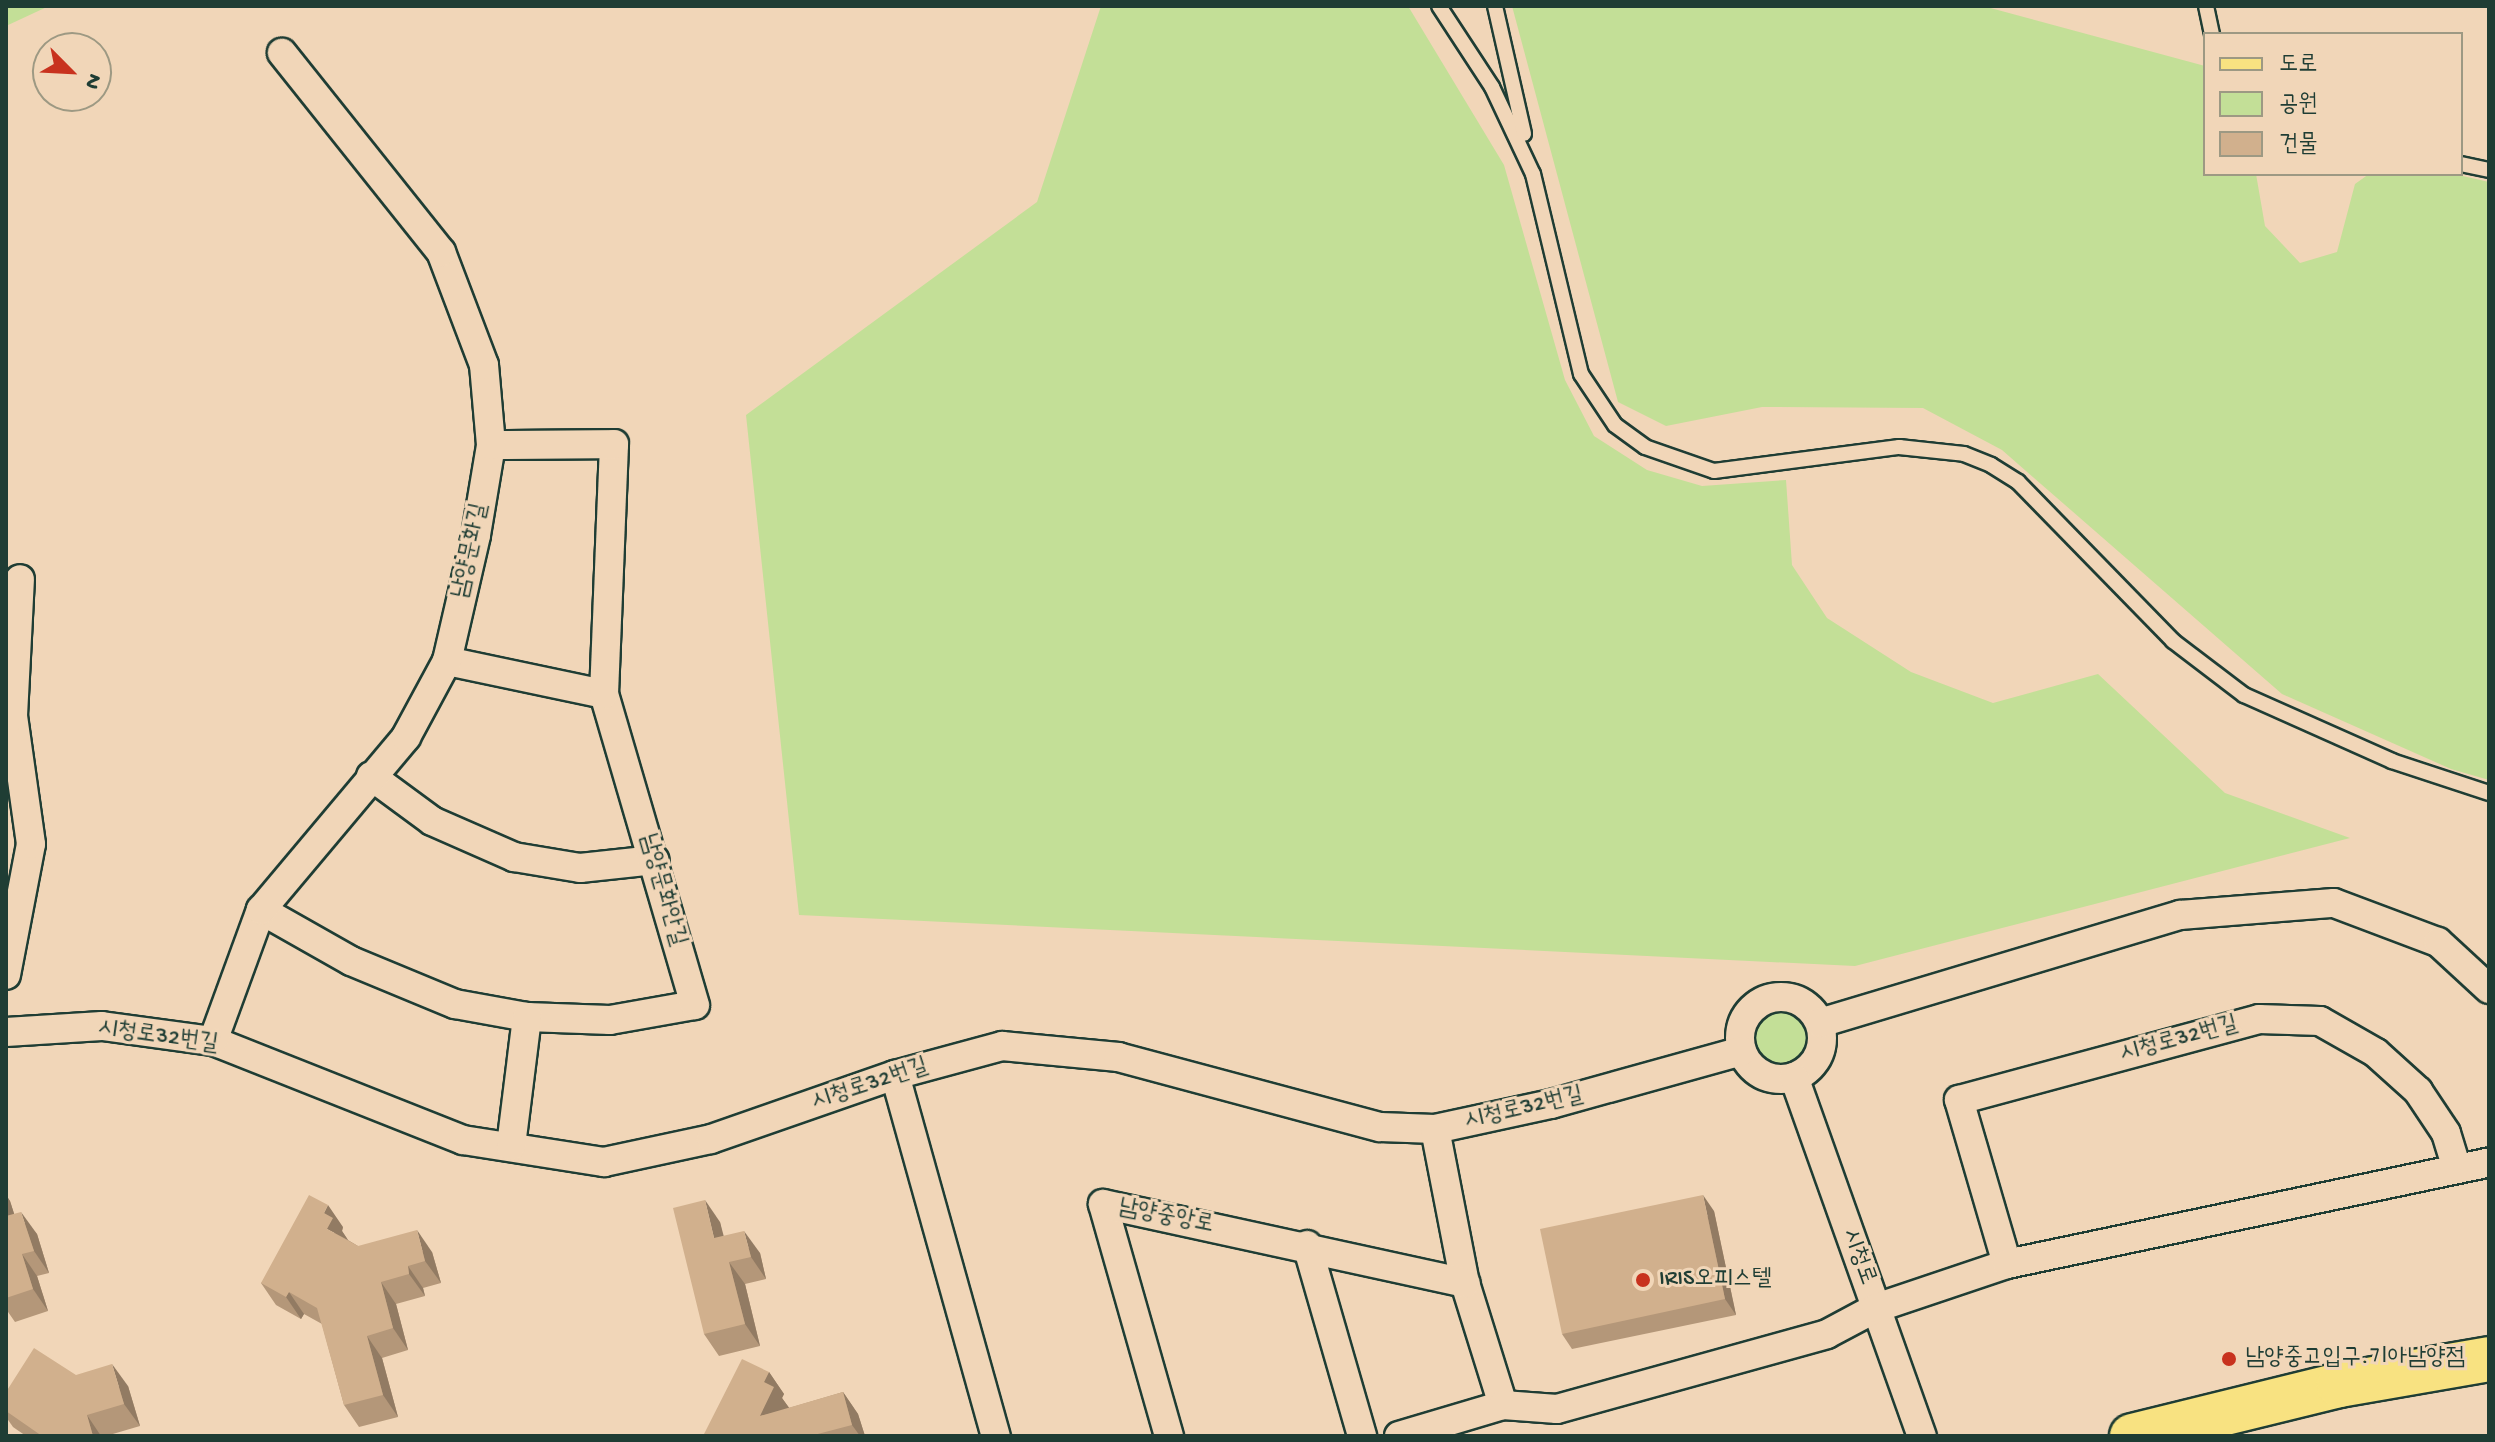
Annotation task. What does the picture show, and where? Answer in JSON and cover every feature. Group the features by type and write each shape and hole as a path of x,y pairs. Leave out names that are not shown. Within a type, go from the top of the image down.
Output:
{"main road":[{"path":"2132,1436 2339,1385 2489,1359"}],"street":[{"name":"남양문화길","path":"213,1041 261,910 406,737 447,661 476,535 491,445 484,365 441,252 282,53"},
{"name":"남양문화안길","path":"261,910 351,961 455,1004 527,1017 610,1020 695,1005 604,694 614,444 491,445"},
{"path":"6,975 31,844 13,716 20,579"},
{"path":"447,661 604,694"},
{"path":"371,776 432,821 514,857 580,868 655,860"},
{"path":"1820,1023 2180,915 2334,903 2438,942 2489,989"},
{"path":"1774,998 1801,1003 1820,1023 1820,1050 1806,1071 1794,1077 1768,1078 1747,1062 1742,1051 1740,1038 1749,1012 1774,998"},
{"path":"511,1146 527,1017"},
{"name":"시청로32번길","path":"2007,1264 1959,1100 2259,1019 2320,1021 2376,1053 2418,1091 2446,1133 2456,1166"},
{"name":"시청로32번길","path":"6,1032 102,1026 213,1041 463,1140 604,1162 711,1139 895,1075 1002,1046 1118,1057 1380,1127 1435,1129 1551,1104 1742,1051"},
{"path":"895,1075 996,1436"},
{"name":"시청로","path":"1794,1077 1922,1436"},
{"path":"1435,1129 1465,1283 1503,1405"},
{"path":"1399,1436 1503,1405 1557,1409 1827,1334 1876,1308 2007,1264 2456,1166 2489,1162"},
{"name":"남양중앙로","path":"1169,1436 1103,1204 1307,1245 1465,1283"},
{"path":"1307,1245 1362,1436"}],"lane":[{"path":"1439,6 1492,87 1533,174"},
{"path":"1495,6 1581,374 1615,425 1645,447 1714,471 1899,447 1964,454 1991,465 2018,482 2173,641 2244,695 2342,742 2489,793"},
{"path":"2206,6 2212,32"},
{"path":"2463,164 2489,170"}],"green space":[{"path":"6,6 49,6 6,26"},
{"path":"1101,6 1408,6 1504,165 1565,380 1594,436 1647,470 1702,486 1786,480 1792,565 1827,618 1911,672 1993,703 2098,674 2225,793 2350,838 1855,966 799,915 746,415 1037,202"},
{"path":"1512,6 1983,6 2203,65 2203,176 2256,176 2265,226 2300,263 2337,252 2355,184 2366,176 2463,176 2489,182 2489,780 2451,769 2282,694 2002,450 1923,408 1762,407 1666,426 1618,402"},
{"path":"1781,1012 1800,1019 1807,1038 1800,1057 1781,1064 1762,1057 1755,1038 1762,1019"}],"building":[{"path":"309,1195 328,1205 324,1213 333,1218 327,1229 358,1246 417,1230 425,1261 408,1266 409,1274 381,1282 393,1328 367,1336 383,1395 344,1405 317,1308 289,1292 286,1297 261,1283"},
{"name":"IRIS오피스텔","path":"1703,1195 1725,1299 1562,1334 1540,1229"},
{"path":"705,1200 714,1238 744,1231 751,1257 729,1262 745,1324 704,1334 673,1208"},
{"path":"21,1212 34,1251 22,1254 33,1289 6,1298 6,1216"},
{"path":"34,1348 76,1375 112,1364 124,1404 87,1415 93,1436 42,1436 6,1411 6,1392"},
{"path":"742,1359 769,1372 764,1382 774,1387 760,1416 843,1392 852,1425 810,1436 703,1436"}],"place":[{"name":"IRIS오피스텔","path":"1643,1280"},
{"name":"남양중고입구.기아남양점","path":"2229,1359"}]}
